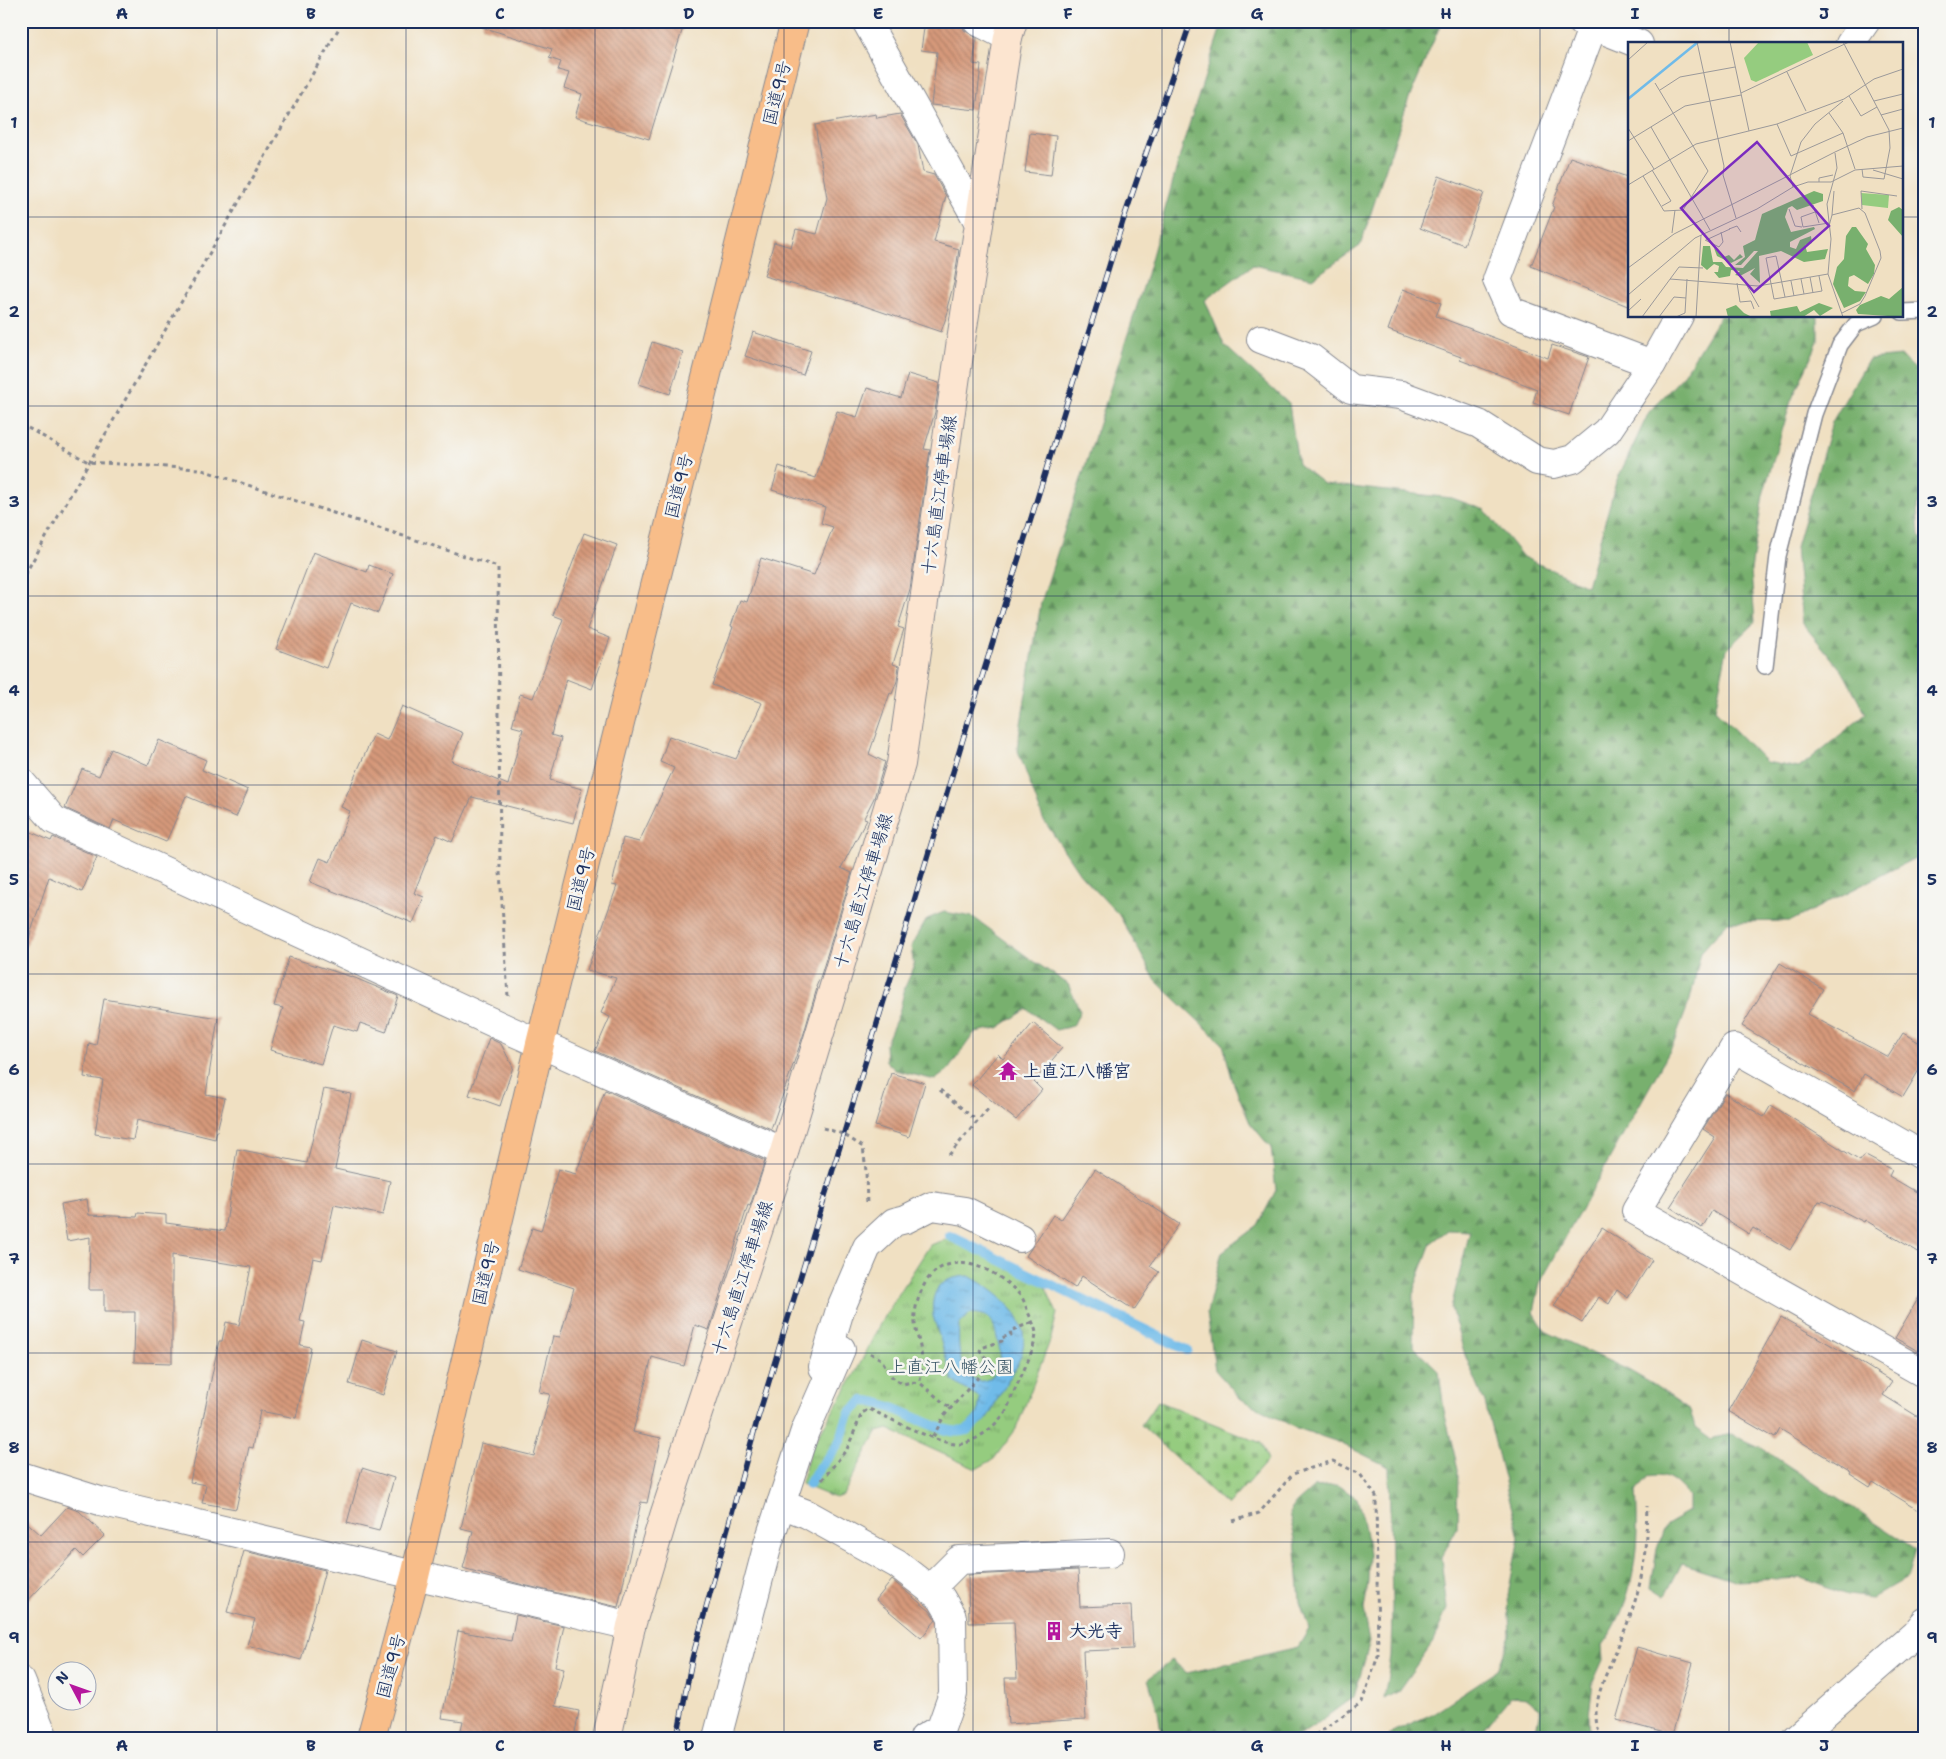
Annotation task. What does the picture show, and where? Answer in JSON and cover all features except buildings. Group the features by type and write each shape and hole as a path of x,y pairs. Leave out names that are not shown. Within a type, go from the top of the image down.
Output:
{"highway":[{"name":"国道9号","path":"372,1738 415,1576 540,1044 795,21"}],"main road":[{"name":"十六島直江停車場線","path":"607,1738 630,1626 784,1152 901,764 979,223 1010,29"}],"street":[{"path":"866,21 979,223"},
{"path":"978,21 1010,29"},
{"path":"1851,42 1866,21"},
{"path":"1635,42 1587,24 1497,280 1510,311 1652,364"},
{"path":"1261,339 1311,358 1350,389 1401,395 1479,424 1537,461 1554,464 1573,459 1606,431 1652,364 1678,318"},
{"path":"21,782 54,820 540,1044 784,1152"},
{"path":"1925,1156 1734,1048 1636,1211 1925,1374"},
{"path":"717,1738 768,1544 792,1508 804,1431 840,1310 867,1247 894,1222 906,1219 932,1206 965,1211 1020,1238"},
{"path":"804,1431 841,1349"},
{"path":"21,1476 100,1501 630,1626"},
{"path":"792,1508 897,1564 941,1598 952,1618 953,1694 941,1728 924,1738"},
{"path":"930,1589 959,1560 1110,1553"},
{"path":"1796,1738 1915,1634 1925,1622"},
{"path":"21,1681 44,1738"}],"lane":[{"path":"1904,312 1925,311"},
{"path":"1765,666 1778,556 1814,414 1840,345 1856,324 1870,318"}],"path":[{"path":"21,581 343,21"},
{"path":"21,424 88,462 199,469 498,567 500,872 510,1030"},
{"path":"940,1090 978,1121"},
{"path":"949,1155 988,1109"},
{"path":"794,1119 843,1134 863,1147 866,1171 867,1247"},
{"path":"792,1508 811,1494 847,1449 862,1413 869,1409 933,1437 960,1444 982,1436 1004,1414 1036,1334 1033,1322 1021,1296 993,1272 979,1266 947,1264 936,1269 927,1279 916,1307 914,1322 922,1361 920,1383"},
{"path":"933,1437 942,1420 982,1373 986,1358 980,1351 982,1348 1002,1341 1001,1338 1011,1335 1010,1331 1033,1322"},
{"path":"841,1349 866,1351 881,1359 892,1378 903,1384 911,1382 920,1383 951,1409"},
{"path":"1234,1521 1259,1513 1293,1474 1333,1461 1360,1474 1376,1496 1378,1656 1362,1702 1312,1738"},
{"path":"1602,1738 1598,1731 1597,1712 1600,1696 1604,1678 1616,1652 1640,1586 1648,1506"}],"green space":[{"path":"1223,21 1442,21 1408,101 1360,246 1313,278 1253,265 1205,300 1224,345 1289,404 1298,464 1324,484 1452,498 1485,510 1523,557 1587,586 1616,482 1649,412 1683,376 1719,318 1818,318 1818,342 1791,401 1763,495 1751,570 1755,622 1727,649 1715,710 1766,762 1799,768 1866,714 1843,672 1803,624 1796,547 1832,422 1869,359 1901,356 1925,378 1925,497 1917,506 1919,536 1925,544 1925,853 1791,921 1728,922 1701,952 1690,1000 1673,1045 1540,1283 1534,1312 1545,1331 1630,1371 1690,1410 1695,1428 1710,1439 1731,1434 1760,1447 1915,1550 1907,1578 1872,1598 1847,1595 1801,1578 1737,1581 1682,1563 1665,1596 1651,1587 1657,1549 1666,1524 1689,1511 1689,1496 1671,1479 1661,1475 1648,1476 1636,1492 1636,1552 1628,1592 1622,1611 1602,1645 1603,1660 1593,1682 1589,1715 1590,1738 1541,1738 1536,1732 1540,1708 1526,1698 1511,1696 1476,1738 1387,1738 1394,1731 1430,1715 1498,1670 1510,1635 1508,1595 1519,1537 1485,1403 1465,1355 1451,1308 1470,1231 1448,1230 1431,1243 1414,1289 1413,1346 1439,1371 1444,1411 1458,1469 1457,1528 1441,1558 1447,1609 1433,1642 1398,1691 1384,1699 1391,1657 1392,1605 1389,1467 1338,1442 1294,1427 1241,1399 1215,1370 1207,1312 1222,1252 1258,1225 1276,1190 1271,1148 1250,1123 1233,1082 1223,1044 1156,981 1119,915 1080,874 1043,819 1017,748 1041,603 1145,281 1186,134"},
{"path":"944,912 973,917 1068,984 1080,1011 1073,1026 1056,1030 1027,1009 998,1028 975,1032 948,1070 935,1080 895,1070 886,1061 885,1045 899,1013 905,987 914,967 911,947 927,919"},
{"name":"上直江八幡公園","path":"948,1239 1045,1286 1057,1313 1051,1338 1016,1429 994,1459 976,1469 888,1429 877,1432 843,1495 835,1498 801,1484 810,1450 856,1372 881,1322 930,1245"},
{"path":"1158,1401 1261,1443 1268,1460 1227,1506 1141,1425"},
{"path":"1337,1485 1357,1498 1369,1554 1364,1610 1370,1642 1354,1697 1310,1729 1294,1738 1151,1738 1161,1731 1158,1712 1148,1679 1172,1660 1187,1673 1298,1647 1309,1629 1300,1602 1295,1539 1289,1513 1296,1503 1314,1487"}],"water":[{"path":"969,1276 1000,1297 1017,1316 1022,1327 1024,1339 1022,1352 1012,1375 989,1415 983,1423 974,1428 968,1424 978,1413 980,1398 953,1380 933,1316 936,1291 945,1282","holes":["970,1313 982,1315 990,1319 996,1331 1000,1361 995,1373 986,1380 980,1381 970,1377 965,1371 961,1360 959,1325"]}],"waterway":[{"path":"950,1236 1187,1350"},
{"path":"809,1485 842,1437 850,1413 863,1401 875,1402 945,1430 957,1432 969,1429 981,1417"}],"railway":[{"path":"677,1738 692,1659 757,1421 969,719 1123,221 1191,21"}],"place":[{"name":"上直江八幡宮","path":"1008,1071"},
{"name":"大光寺","path":"1054,1631"}]}
